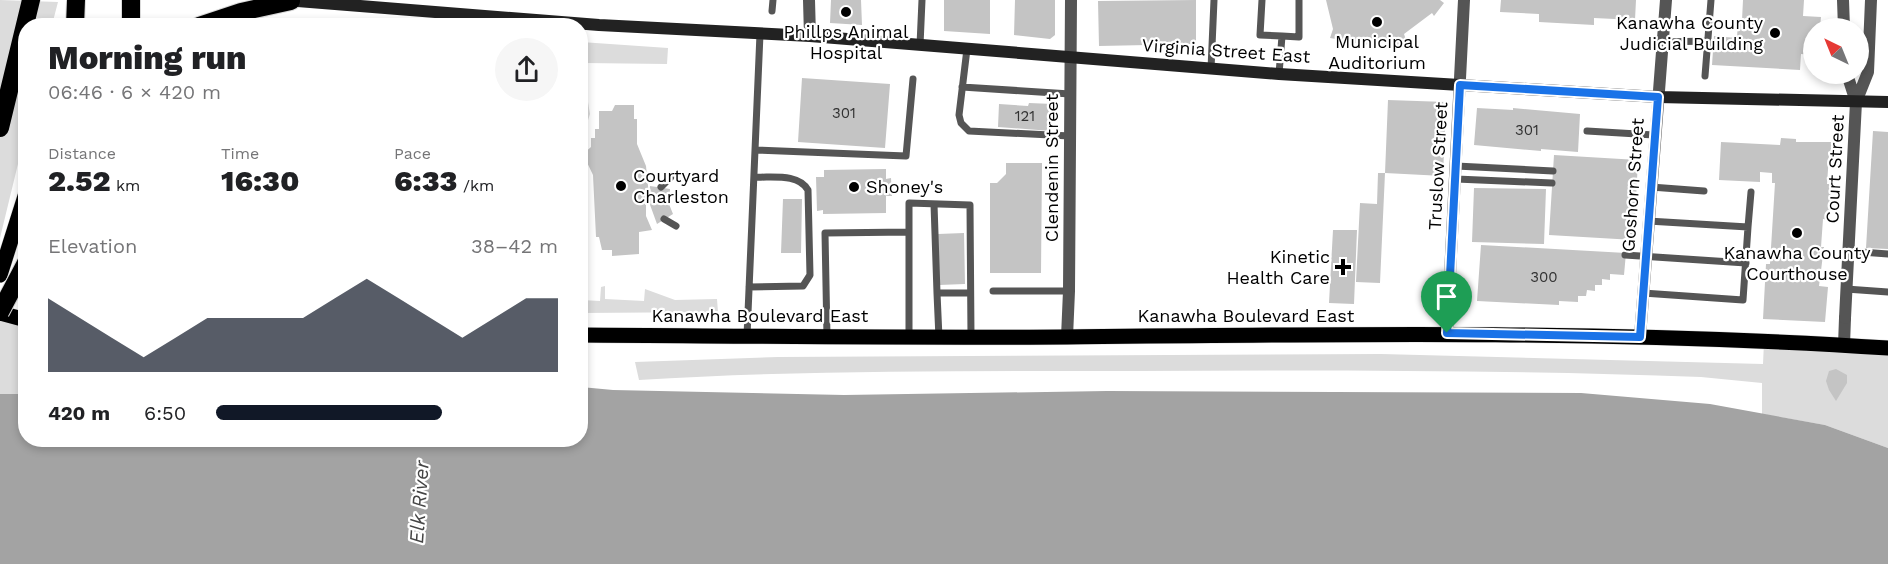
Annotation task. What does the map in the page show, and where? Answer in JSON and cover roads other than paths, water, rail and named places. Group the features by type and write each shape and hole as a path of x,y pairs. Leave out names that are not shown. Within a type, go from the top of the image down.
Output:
{"highway":[{"path":"27,18 31,0"},
{"path":"75,18 76,0"},
{"path":"131,0 131,18"},
{"path":"223,18 288,1"},
{"path":"0,128 18,54"},
{"path":"0,313 18,278"}],"main road":[{"path":"77,18 82,0"},
{"name":"Virginia Street East","path":"288,1 508,18"},
{"name":"Virginia Street East","path":"588,24 810,36 1279,74 1658,97 1888,102"},
{"path":"0,275 18,218"},
{"path":"0,284 18,290"},
{"path":"0,313 18,318"},
{"name":"Kanawha Boulevard East","path":"588,335 939,338 1447,333 1640,337 1888,348"}],"street":[{"path":"809,0 810,36"},
{"name":"Clendenin Street","path":"1067,336 1071,0"},
{"name":"Truslow Street","path":"1447,333 1464,0"},
{"name":"Goshorn Street","path":"1640,337 1666,0"},
{"path":"1843,0 1844,18"},
{"name":"Court Street","path":"1844,345 1856,102 1868,72 1871,0"},
{"name":"Court Street","path":"1850,84 1856,102"}],"lane":[{"path":"772,11 773,0"},
{"path":"920,45 922,0"},
{"path":"1211,69 1214,0"},
{"path":"1262,0 1260,35 1299,37 1299,0"},
{"path":"1705,76 1711,0"},
{"path":"747,336 760,34"},
{"path":"1279,74 1282,36"},
{"path":"1663,42 1708,41"},
{"path":"967,49 959,115 961,123 969,131 1070,136"},
{"path":"755,150 906,156 914,79"},
{"path":"962,87 1070,94"},
{"path":"1587,130 1654,135"},
{"path":"1456,172 1553,171"},
{"path":"1456,172 1552,183"},
{"path":"661,187 672,176"},
{"path":"749,287 803,286 810,275 808,190 796,179 754,177"},
{"path":"1651,187 1704,190"},
{"path":"1643,293 1743,300 1751,192"},
{"path":"909,336 909,203 970,205 971,337"},
{"path":"934,204 939,338"},
{"path":"664,219 676,226"},
{"path":"1648,220 1748,227"},
{"path":"827,337 825,233 909,232"},
{"path":"1848,251 1888,254"},
{"path":"1625,255 1746,263"},
{"path":"1846,289 1888,292"},
{"path":"993,291 1069,291"},
{"path":"937,293 970,293"}],"water":[{"name":"Elk River","path":"588,388 844,395 1107,391 1581,393 1710,404 1825,425 1888,448 1888,564 0,564 0,394 18,394 18,447 588,447"}],"place":[{"name":"Phillps Animal Hospital","path":"846,12"},
{"name":"Municipal Auditorium","path":"1377,22"},
{"name":"Kanawha County Judicial Building","path":"1775,33"},
{"name":"Courtyard Charleston","path":"621,186"},
{"name":"Shoney's","path":"854,187"},
{"name":"Kanawha County Courthouse","path":"1797,233"},
{"name":"Kinetic Health Care","path":"1343,267"}]}
